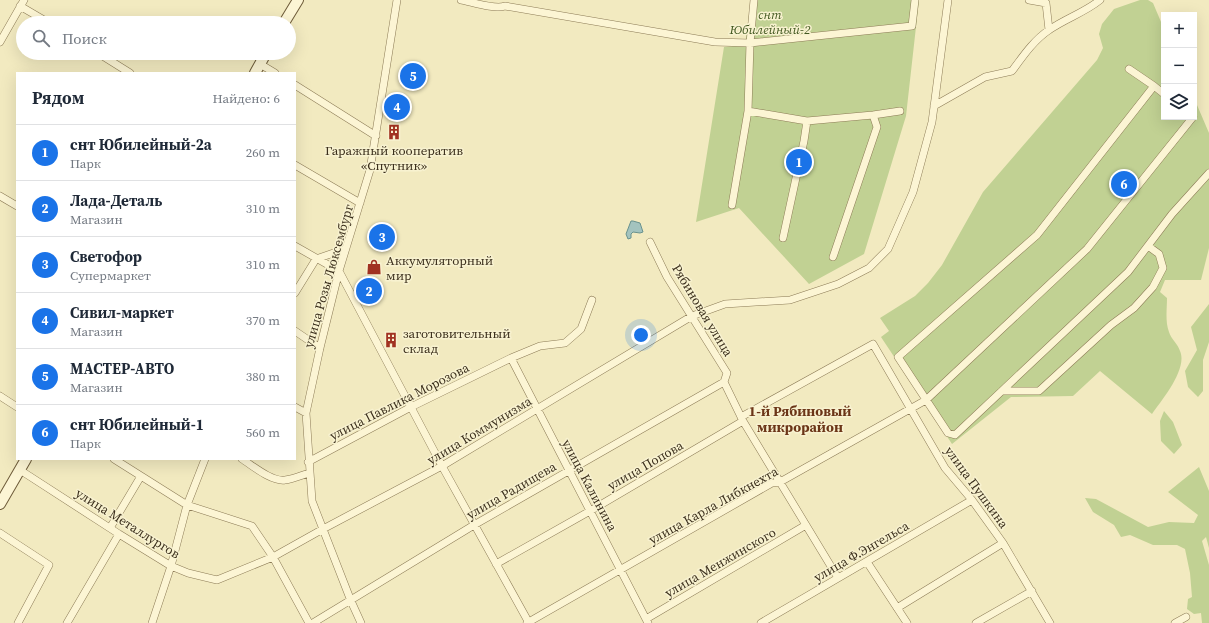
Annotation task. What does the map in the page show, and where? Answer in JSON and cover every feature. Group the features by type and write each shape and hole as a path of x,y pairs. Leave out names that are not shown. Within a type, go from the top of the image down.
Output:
{"street":[{"path":"288,16 298,0"},
{"name":"улица Розы Люксембург","path":"361,623 312,501 308,462 306,413 339,271 370,170 390,36 397,0"},
{"path":"461,0 715,42 750,43 912,26 915,0"},
{"path":"732,205 748,111 750,43 754,0"},
{"name":"улица Коммунизма","path":"273,557 442,466 692,316 725,304 790,300 838,284 869,268 888,249 912,192 932,122 948,0"},
{"path":"1029,0 1046,3 1049,30"},
{"path":"934,106 985,77 1012,71 1026,52 1049,30 1086,10 1100,0"},
{"path":"0,42 22,3 39,16"},
{"path":"109,60 128,72"},
{"path":"256,72 262,60"},
{"path":"260,64 273,72"},
{"path":"1129,69 1161,92"},
{"path":"296,86 376,136"},
{"path":"1154,86 1037,235 898,357 948,433 955,435 1128,272 1172,214 1209,173"},
{"path":"748,111 807,121 900,111"},
{"path":"833,257 877,127 873,115"},
{"name":"улица Карла Либкнехта","path":"528,623 772,484 780,482 926,400 1087,249 1191,120"},
{"path":"783,238 807,121"},
{"path":"296,166 360,203"},
{"path":"0,196 16,205"},
{"name":"Рябиновая улица","path":"650,242 667,277 727,373 724,382 742,419 838,578"},
{"path":"1002,391 1039,391 1111,325 1134,308 1153,287 1163,268 1159,254 1148,246"},
{"path":"296,247 339,271 442,466 528,623"},
{"path":"296,291 316,259 345,249"},
{"name":"улица Павлика Морозова","path":"308,462 411,406 511,358 540,346 563,344 567,342 581,329 592,300"},
{"path":"296,332 320,348"},
{"name":"улица Пушкина","path":"873,344 945,468 972,500 1003,543 1050,623"},
{"name":"улица Попова","path":"496,564 590,511 742,419 873,344"},
{"name":"улица Калинина","path":"511,358 590,511 622,569 647,621"},
{"name":"улица Радищева","path":"313,623 474,525 724,382"},
{"path":"0,396 16,406"},
{"path":"296,408 306,413"},
{"path":"0,504 25,460"},
{"path":"116,460 187,505 252,526 273,557 309,623"},
{"path":"152,623 171,566 187,505 205,460"},
{"path":"244,460 269,476 279,480 286,480 309,473"},
{"name":"улица Металлургов","path":"20,470 171,566 188,573 217,580 273,557"},
{"path":"110,528 141,476"},
{"name":"улица Ф.Энгельса","path":"762,623 972,500"},
{"name":"улица Менжинского","path":"647,621 806,525"},
{"path":"0,533 49,565 18,623"},
{"path":"67,623 119,534"},
{"path":"897,608 1003,543"},
{"path":"867,562 907,623"},
{"path":"976,623 1032,591"},
{"path":"1175,623 1186,617"}],"green space":[{"name":"снт Юбилейный-2","path":"751,0 919,0 906,116 864,254 809,284 739,208 696,222 724,47 745,45"},
{"path":"1140,0 1148,0 1153,3 1161,22 1161,120 1197,120 1197,105 1209,133 1209,248 1201,280 1165,280 1160,292 1167,298 1168,328 1170,335 1178,346 1182,358 1177,375 1173,384 1152,414 1100,371 1073,396 1011,397 952,444 881,337 889,331 880,318 915,296 928,283 942,265 983,192 1097,60 1103,48 1099,34 1102,24 1114,9"},
{"path":"1209,304 1209,342 1203,360 1203,391 1198,397 1188,387 1185,371 1197,350 1191,327"},
{"path":"1164,411 1173,422 1182,445 1174,454 1161,441 1160,421"},
{"path":"1199,467 1209,491 1209,548 1206,537 1202,541 1209,565 1209,623 1202,623 1201,613 1194,614 1187,609 1188,599 1192,597 1190,573 1185,549 1177,545 1153,545 1130,535 1121,537 1114,525 1093,512 1085,498 1096,499 1148,527 1169,522 1194,523 1198,515 1168,492"}],"water":[{"path":"631,221 640,223 643,232 633,232 631,234 631,238 628,239 626,234"}],"place":[{"name":"МАСТЕР-АВТО","path":"413,76"},
{"name":"Сивил-маркет","path":"397,107"},
{"name":"Гаражный кооператив «Спутник»","path":"394,132"},
{"name":"снт Юбилейный-2а","path":"799,162"},
{"name":"снт Юбилейный-1","path":"1124,184"},
{"name":"Светофор","path":"382,237"},
{"name":"Аккумуляторный мир","path":"374,267"},
{"name":"Лада-Деталь","path":"369,291"},
{"name":"заготовительный склад","path":"391,340"}],"district":[{"name":"1-й Рябиновый микрорайон","path":"800,420"}]}
